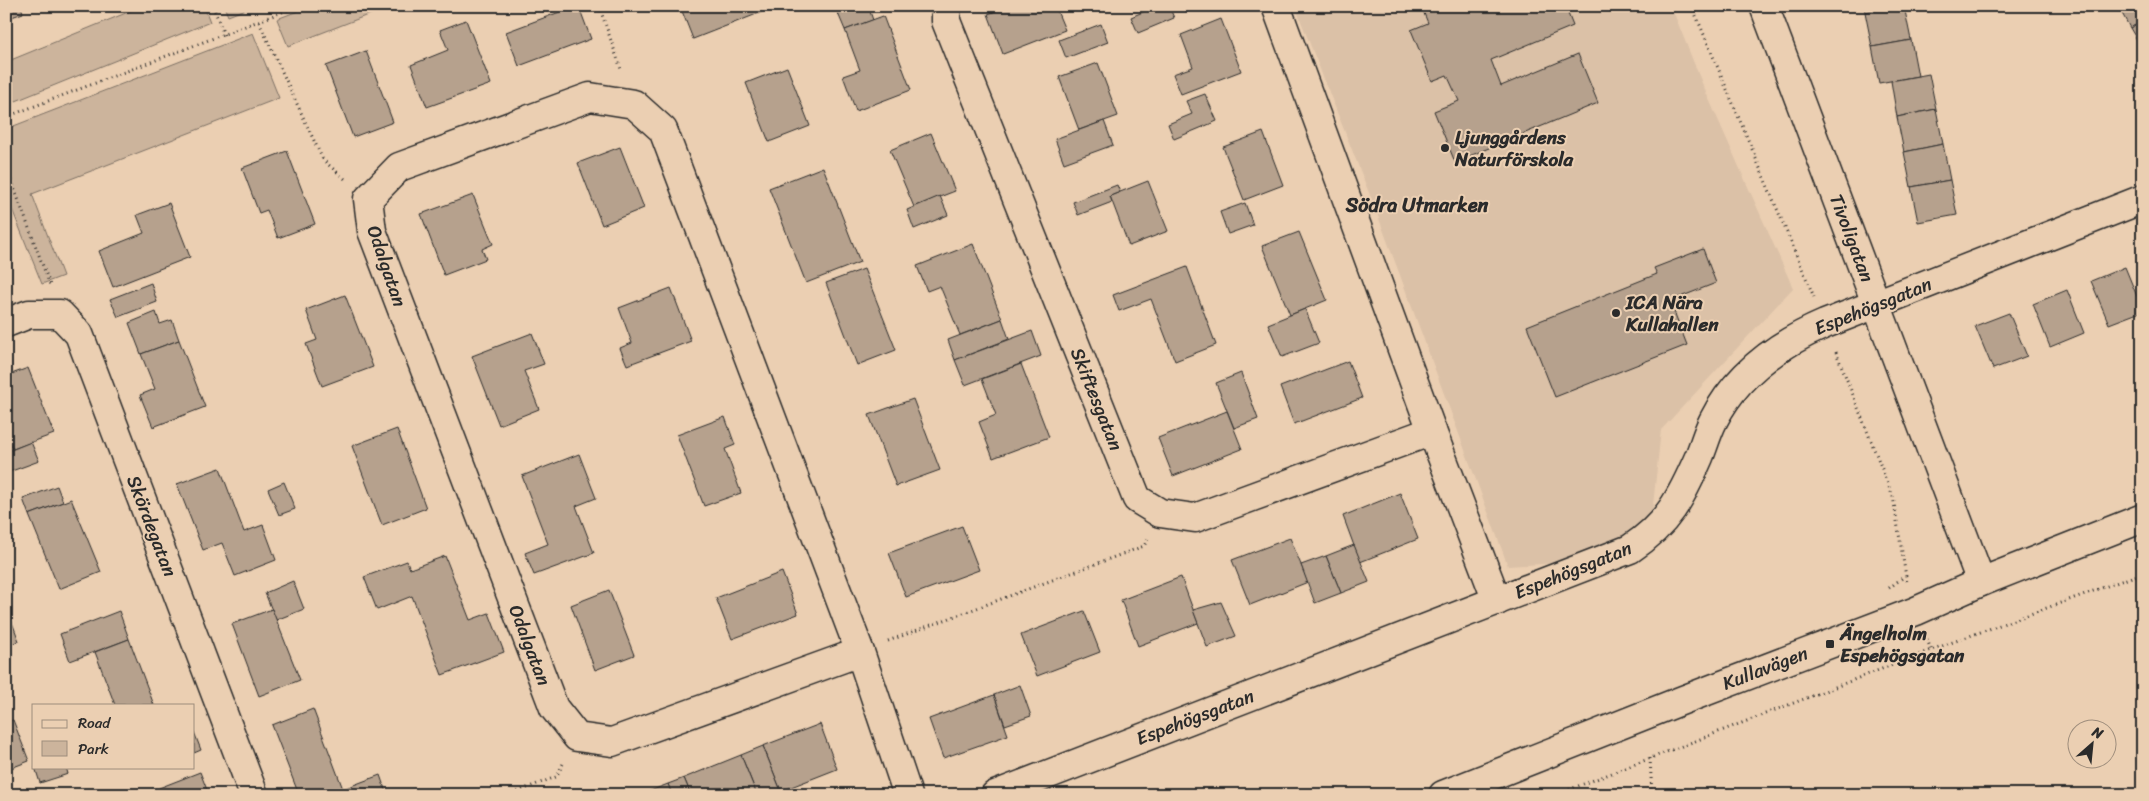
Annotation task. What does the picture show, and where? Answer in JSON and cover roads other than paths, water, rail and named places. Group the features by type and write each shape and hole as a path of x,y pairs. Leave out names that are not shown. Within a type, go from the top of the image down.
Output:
{"street":[{"name":"Skiftesgatan","path":"946,6 946,21 1137,499 1160,513 1195,518 1432,431"},
{"path":"1276,6 1432,431 1497,600"},
{"name":"Tivoligatan","path":"1764,6 1981,582"},
{"name":"Odalgatan","path":"590,97 634,104 663,130 860,652 612,742 578,737 554,708 372,231 368,199 399,167 590,97"},
{"name":"Espehögsgatan","path":"995,795 1630,549 1662,525 1678,501 1699,457 1712,422 1732,389 1755,366 1802,334 2143,199"},
{"name":"Skördegatan","path":"6,323 29,314 60,314 79,334 254,795"},
{"name":"Kullavägen","path":"1443,795 1683,700 1916,611 1981,582 2143,518"},
{"path":"860,652 908,795"}],"place":[{"name":"Ljunggårdens Naturförskola","path":"1445,148"},
{"name":"ICA Nära Kullahallen","path":"1616,313"},
{"name":"Ängelholm Espehögsgatan","path":"1830,644"}],"district":[{"name":"Södra Utmarken","path":"1417,205"}]}
